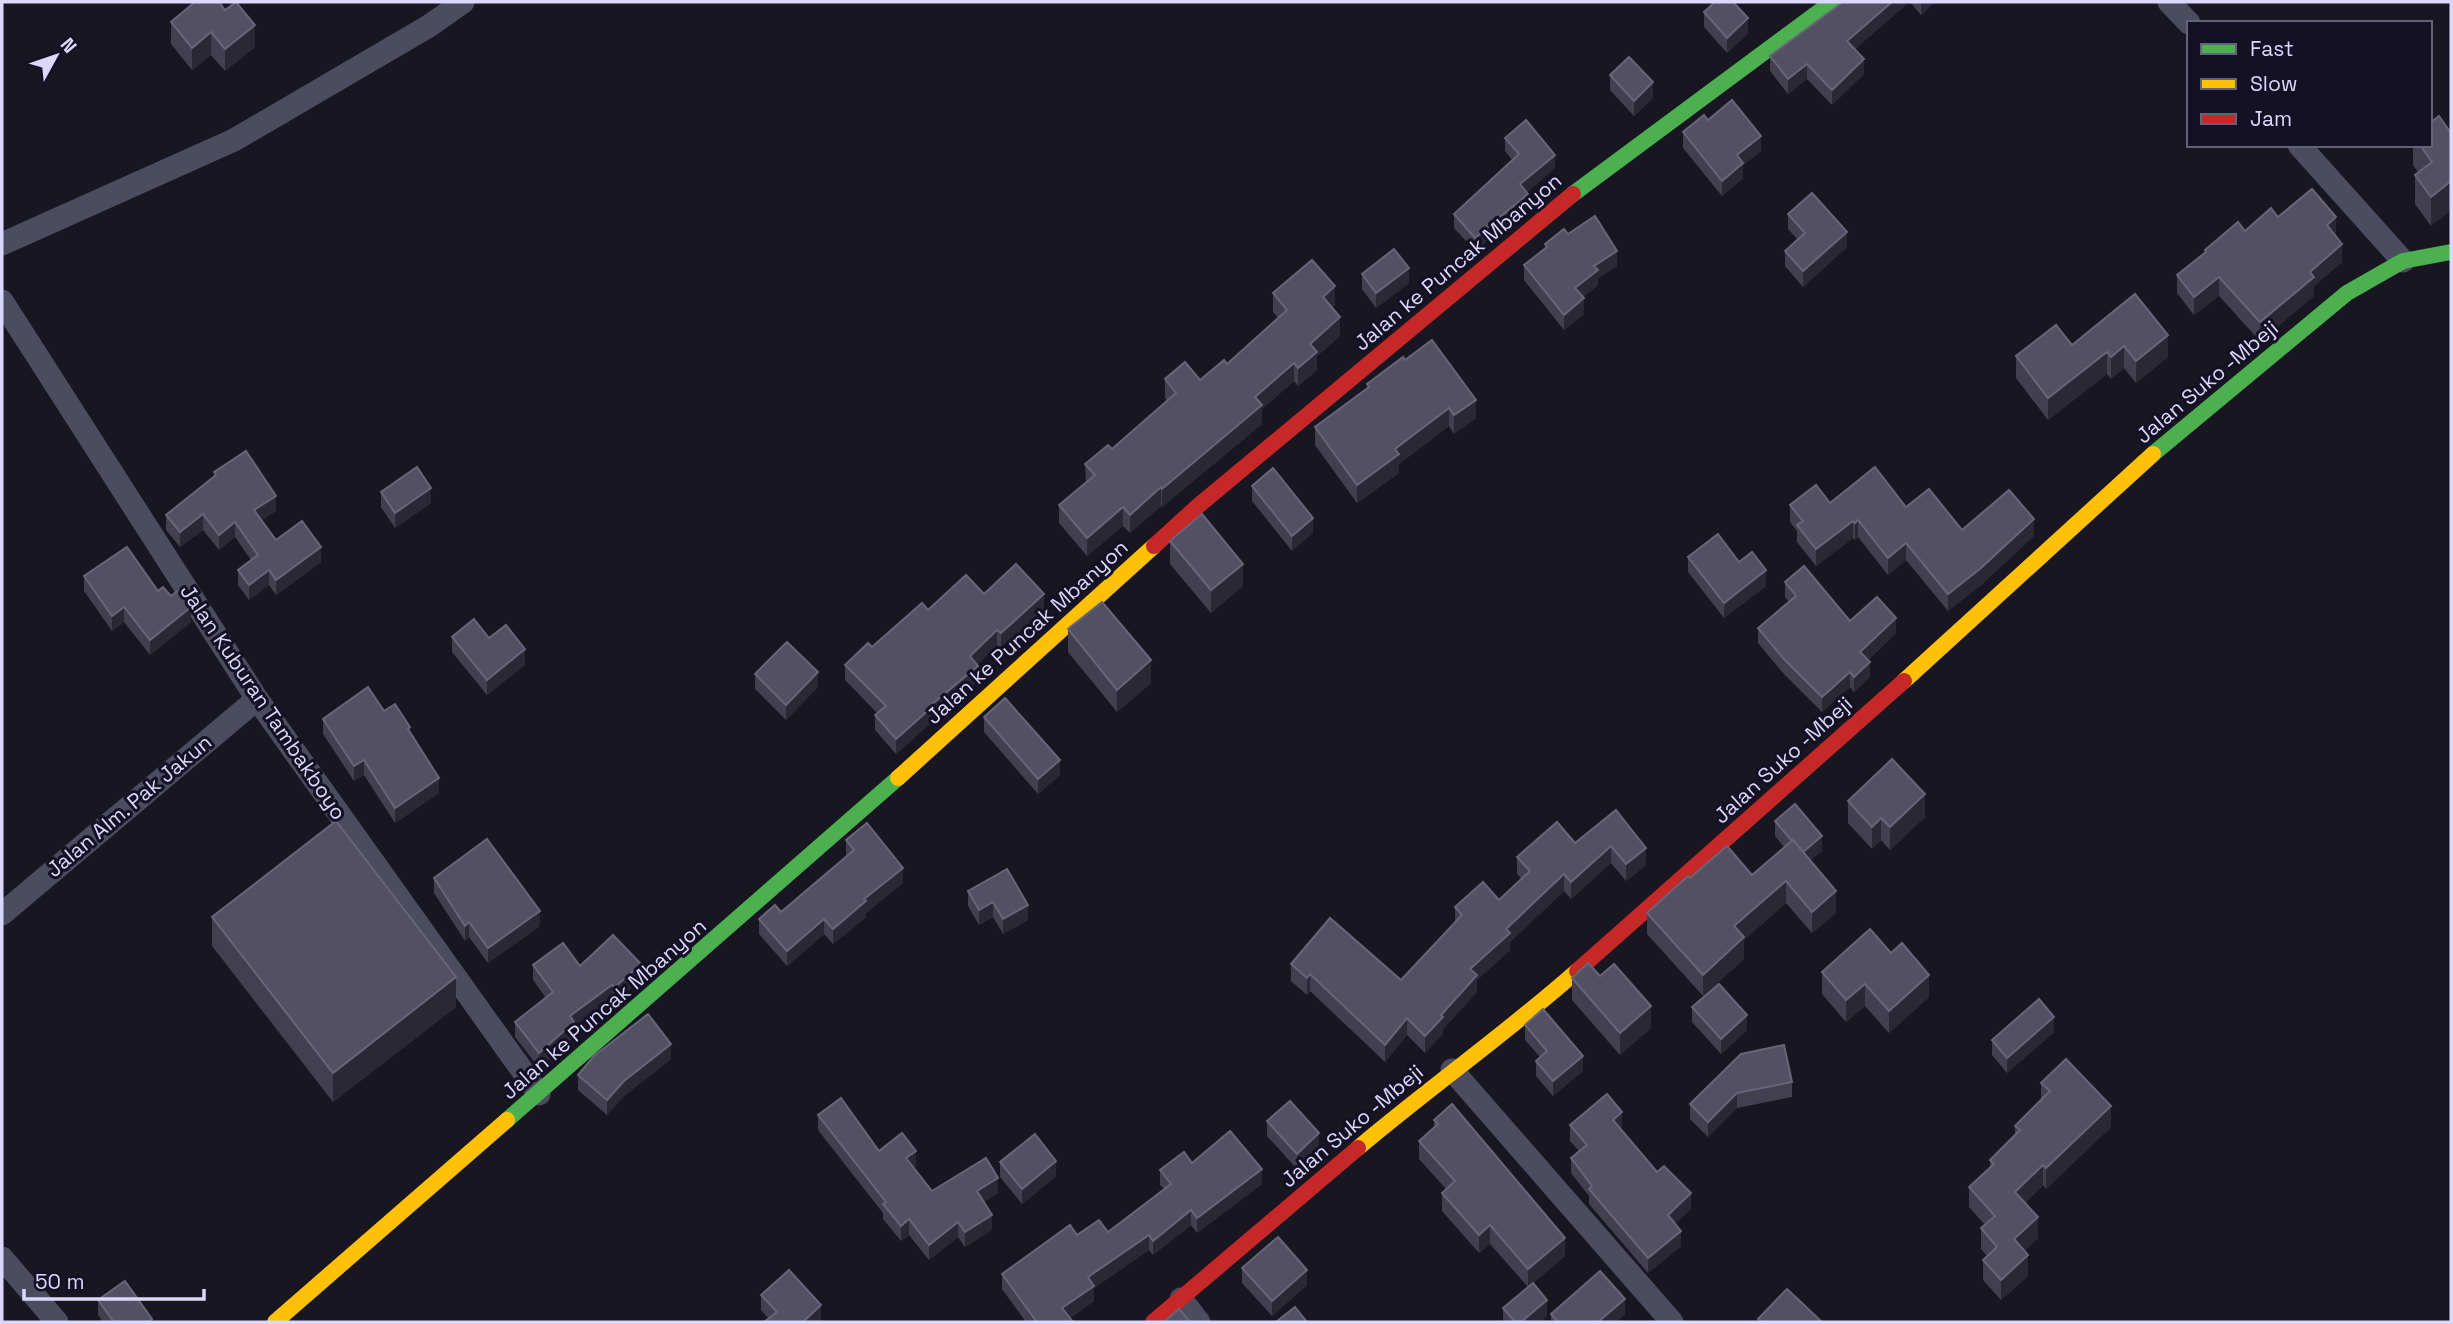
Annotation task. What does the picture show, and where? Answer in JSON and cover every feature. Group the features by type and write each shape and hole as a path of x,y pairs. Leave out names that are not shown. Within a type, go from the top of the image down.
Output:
{"street":[{"path":"2,244 234,139 429,26 463,2"},
{"name":"Jalan ke Puncak Mbanyon","path":"280,1320 834,836 1198,506 1574,193 1832,2"},
{"path":"2169,2 2187,21"},
{"path":"2301,147 2403,261"},
{"name":"Jalan Suko -Mbeji","path":"1153,1322 1452,1070 1546,998 1856,725 2129,474 2347,293 2403,261 2451,252"},
{"name":"Jalan Kuburan Tambakboyo","path":"2,301 257,699 538,1094"},
{"name":"Jalan Alm. Pak Jakun","path":"2,914 257,699"},
{"path":"1452,1070 1672,1322"},
{"path":"2,1258 57,1322"},
{"path":"1181,1298 1199,1322"}],"building":[{"path":"195,2 219,2 225,10 236,2 255,25 225,49 211,32 192,48 171,22"},
{"path":"1715,2 1733,2 1748,18 1727,38 1704,12"},
{"path":"1843,2 1892,2 1847,41 1864,59 1832,90 1807,64 1788,79 1770,56"},
{"path":"1629,57 1653,82 1634,101 1610,75"},
{"path":"1732,100 1761,136 1737,155 1743,163 1722,181 1683,132 1704,115 1708,120"},
{"path":"2439,116 2451,133 2451,181 2431,197 2415,175 2432,162 2421,147 2432,147 2432,121"},
{"path":"1526,120 1555,155 1520,184 1528,194 1475,238 1454,214 1519,154 1505,138"},
{"path":"2312,189 2336,217 2327,225 2342,244 2310,272 2314,277 2260,322 2219,277 2194,297 2177,275 2238,222 2245,231 2271,208 2278,217"},
{"path":"1812,193 1847,232 1803,271 1785,251 1805,233 1788,214"},
{"path":"1595,216 1617,251 1594,266 1598,270 1575,288 1584,298 1564,315 1524,265 1564,229 1568,234"},
{"path":"1394,249 1409,268 1376,293 1362,274"},
{"path":"1312,260 1335,286 1323,297 1340,317 1310,344 1317,352 1298,368 1294,363 1255,397 1262,405 1130,515 1123,507 1087,538 1059,505 1095,475 1085,464 1108,445 1112,449 1176,393 1165,379 1185,362 1200,380 1224,360 1227,364 1287,310 1273,293"},
{"path":"2135,294 2168,335 2136,361 2124,346 2111,357 2107,352 2048,398 2016,356 2056,325 2072,345"},
{"path":"1432,340 1476,400 1454,415 1449,408 1395,449 1399,454 1357,485 1315,427 1369,387 1367,384 1403,357 1405,360"},
{"path":"246,451 276,496 254,510 276,540 302,521 321,547 276,580 269,570 249,585 238,570 258,555 235,522 219,535 203,514 180,532 166,515 216,475 214,472"},
{"path":"417,467 431,488 395,513 381,492"},
{"path":"1875,467 1906,507 1929,489 1962,530 2009,490 2034,519 1948,594 1906,543 1888,558 1858,520 1816,549 1797,525 1803,521 1790,505 1816,485 1830,503"},
{"path":"1273,468 1313,518 1292,536 1252,486"},
{"path":"1202,514 1243,564 1211,590 1170,541"},
{"path":"1718,534 1739,562 1752,552 1766,570 1724,603 1688,557"},
{"path":"127,547 158,591 163,587 171,596 180,589 191,607 150,640 124,607 112,616 84,576"},
{"path":"1016,564 1044,594 1001,633 997,630 970,656 978,666 931,705 932,707 896,739 875,715 886,706 845,665 868,643 872,647 922,603 928,610 966,575 984,594"},
{"path":"1804,566 1850,621 1877,597 1896,618 1860,652 1870,662 1854,677 1850,672 1822,697 1758,628 1796,596 1785,582"},
{"path":"1102,602 1151,660 1117,690 1068,629"},
{"path":"474,619 489,638 506,625 525,649 487,680 452,637"},
{"path":"787,642 818,672 786,705 755,674"},
{"path":"368,687 384,711 395,704 439,778 395,808 364,760 354,766 323,719"},
{"path":"1005,698 1060,760 1038,779 984,717"},
{"path":"1892,759 1925,794 1890,827 1881,818 1872,827 1848,801"},
{"path":"1795,804 1822,836 1803,852 1775,821"},
{"path":"1616,810 1646,848 1626,864 1611,846 1571,882 1564,874 1506,929 1510,933 1470,969 1477,975 1425,1036 1407,1018 1385,1045 1310,974 1307,978 1291,964 1330,918 1401,980 1462,915 1455,907 1483,882 1499,900 1530,871 1517,857 1557,822 1575,843"},
{"path":"336,821 456,977 333,1073 212,917"},
{"path":"867,823 903,868 864,899 866,901 833,929 824,919 787,951 759,919 775,905 781,912 854,850 846,840"},
{"path":"487,839 540,911 488,948 469,922 465,926 434,878"},
{"path":"1793,840 1836,891 1812,912 1786,881 1734,926 1744,937 1703,975 1647,913 1727,846 1752,875"},
{"path":"1007,869 1028,905 1003,919 993,902 979,910 968,891"},
{"path":"1870,929 1891,953 1902,943 1929,975 1889,1011 1865,984 1846,1000 1822,972"},
{"path":"613,935 641,964 615,987 612,985 570,1016 574,1022 539,1053 515,1022 553,992 533,965 563,943 580,966"},
{"path":"1588,963 1600,976 1614,964 1651,1006 1620,1033 1572,978"},
{"path":"1719,984 1747,1015 1721,1039 1692,1007"},
{"path":"2039,999 2054,1017 2007,1058 1992,1040"},
{"path":"1543,1009 1583,1056 1553,1081 1536,1061 1547,1051 1525,1025"},
{"path":"648,1014 671,1044 624,1081 607,1100 578,1075 594,1056"},
{"path":"1784,1045 1792,1082 1737,1093 1708,1122 1690,1104 1741,1054"},
{"path":"2066,1059 2111,1106 2046,1168 2043,1165 2015,1192 2038,1217 2014,1239 2028,1255 2001,1280 1983,1260 1997,1247 1981,1228 1995,1216 1969,1187 1994,1164 1990,1160 2020,1130 2015,1126 2050,1091 2041,1083"},
{"path":"1607,1094 1622,1112 1613,1120 1657,1172 1664,1166 1691,1193 1668,1215 1681,1231 1648,1258 1589,1189 1592,1186 1571,1158 1587,1145 1570,1125"},
{"path":"841,1098 879,1151 902,1133 916,1151 906,1158 932,1191 986,1158 998,1178 977,1191 992,1215 965,1232 958,1222 929,1245 909,1219 901,1226 883,1204 886,1202 818,1115"},
{"path":"1290,1101 1319,1133 1297,1154 1267,1121"},
{"path":"1452,1104 1565,1238 1528,1269 1490,1225 1479,1235 1442,1193 1455,1181 1419,1141 1438,1124 1434,1120"},
{"path":"1230,1131 1262,1169 1197,1218 1191,1210 1153,1241 1149,1235 1088,1277 1094,1286 1062,1308 1073,1322 1034,1322 1036,1321 1002,1274 1070,1225 1077,1235 1099,1220 1108,1232 1171,1184 1160,1170 1184,1152 1192,1163"},
{"path":"1035,1134 1056,1161 1022,1189 1000,1162"},
{"path":"1278,1237 1307,1270 1272,1301 1242,1268"},
{"path":"789,1270 821,1305 803,1322 764,1322 777,1312 761,1295"},
{"path":"1600,1271 1625,1299 1598,1322 1558,1322 1551,1314"},
{"path":"125,1281 152,1319 147,1322 114,1322 98,1300"},
{"path":"1533,1283 1547,1300 1521,1322 1515,1322 1503,1308"},
{"path":"1787,1289 1822,1322 1762,1322 1758,1319"},
{"path":"1295,1307 1307,1322 1276,1322"},
{"path":"1179,1309 1190,1322 1161,1322 1165,1321"}],"traffic: fast":[{"path":"1573,194 1832,2"},
{"path":"2153,454 2347,293 2403,261 2451,252"},
{"path":"507,1120 898,778"}],"traffic: slow":[{"path":"1904,681 2153,454"},
{"path":"898,778 1154,546"},
{"path":"1358,1148 1577,971"},
{"path":"275,1322 507,1120"}],"traffic: jam":[{"path":"1154,546 1198,506 1573,194"},
{"path":"1577,971 1904,681"},
{"path":"1153,1322 1358,1148"}]}
